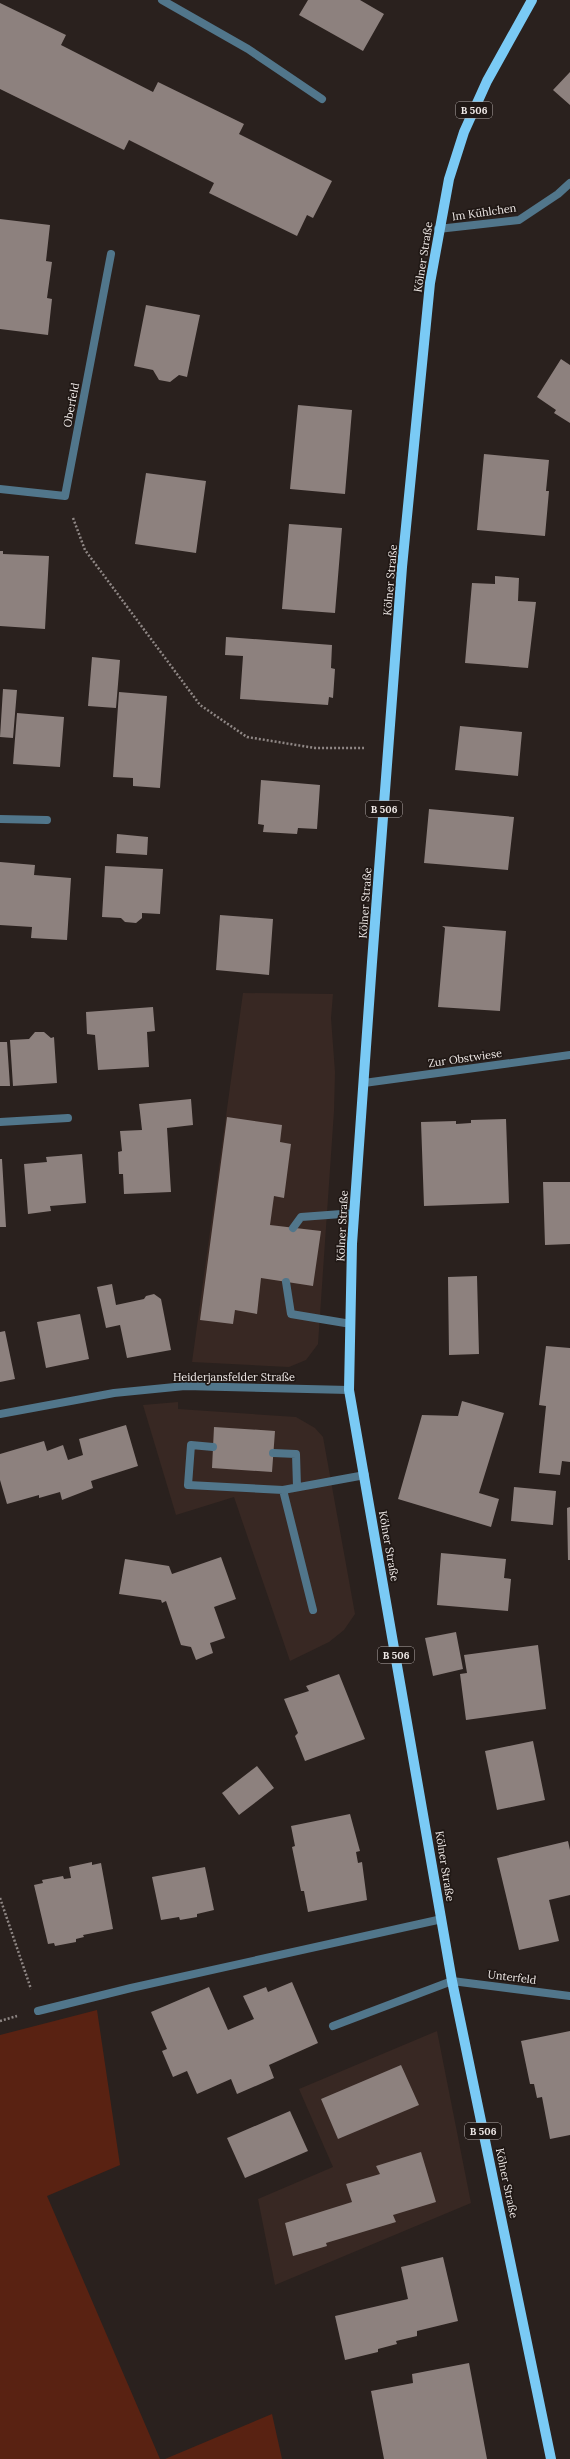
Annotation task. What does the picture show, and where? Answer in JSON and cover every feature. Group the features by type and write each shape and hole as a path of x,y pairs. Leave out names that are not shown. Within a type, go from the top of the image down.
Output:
{"main road":[{"name":"Kölner Straße","path":"532,0 487,81 464,132 449,179 438,230 425,328 417,433 402,567 364,1083 355,1213 349,1390 365,1474 452,1981 551,2459"}],"street":[{"path":"162,0 248,49 322,99"},
{"name":"Im Kühlchen","path":"438,230 519,220 558,194 570,182"},
{"name":"Oberfeld","path":"65,496 111,254"},
{"path":"0,489 65,496"},
{"path":"0,819 47,820"},
{"name":"Zur Obstwiese","path":"364,1083 570,1054"},
{"path":"0,1122 68,1118"},
{"path":"293,1228 301,1217 355,1213"},
{"path":"286,1282 290,1314 351,1324"},
{"name":"Heiderjansfelder Straße","path":"0,1414 114,1393 185,1386 349,1390"},
{"path":"213,1447 191,1445 188,1485 283,1490 365,1474"},
{"path":"273,1453 296,1454 297,1487"},
{"path":"283,1490 313,1610"},
{"path":"38,2011 131,1988 442,1919"},
{"path":"333,2026 452,1981"},
{"name":"Unterfeld","path":"452,1981 570,1996"}],"path":[{"path":"65,496 85,550 200,705 247,737 315,748 389,748"},
{"path":"0,1898 38,2011"}],"shaded area":[{"path":"243,993 333,994 331,1018 335,1072 334,1111 318,1344 306,1360 289,1367 192,1362"},
{"path":"178,1402 178,1409 296,1417 315,1428 323,1437 355,1614 344,1630 329,1642 290,1661 234,1497 176,1515 143,1405"},
{"path":"97,2010 120,2165 47,2196 160,2459 0,2459 0,2035"},
{"path":"437,2031 471,2203 275,2285 258,2199 333,2167 299,2089"},
{"path":"272,2414 282,2459 165,2459"}],"building":[{"path":"308,0 360,0 384,14 363,51 299,15"},
{"path":"0,3 66,35 61,45 153,92 158,82 244,124 239,134 332,181 313,218 307,215 297,236 209,193 214,183 129,140 124,150 0,89"},
{"path":"570,72 570,105 553,90"},
{"path":"0,219 50,225 46,261 52,262 47,298 52,299 48,335 0,329"},
{"path":"146,305 200,315 187,377 179,375 170,382 159,380 153,370 134,366"},
{"path":"561,359 570,365 570,423 554,413 556,410 537,397"},
{"path":"298,405 352,410 345,494 290,489"},
{"path":"484,454 549,460 546,491 549,491 545,536 477,530"},
{"path":"146,473 206,481 196,553 135,544"},
{"path":"289,524 342,528 335,613 282,609"},
{"path":"0,551 3,551 3,554 49,556 45,629 0,626"},
{"path":"495,576 519,578 518,601 536,602 528,668 465,663 472,583 495,584"},
{"path":"226,637 332,645 331,668 335,669 333,698 329,697 328,705 240,699 243,656 225,655"},
{"path":"92,657 120,660 116,708 88,706"},
{"path":"3,689 17,690 13,738 0,737"},
{"path":"119,692 167,696 160,788 133,786 133,778 113,777"},
{"path":"17,713 64,717 60,767 13,764"},
{"path":"460,726 522,732 518,776 455,770"},
{"path":"261,780 320,785 317,829 298,828 297,834 263,832 264,825 258,824"},
{"path":"429,809 514,817 508,870 424,863"},
{"path":"117,834 148,837 147,855 116,853"},
{"path":"0,862 35,865 34,875 71,878 67,940 31,938 32,927 0,925"},
{"path":"105,866 163,869 160,914 142,913 142,918 136,923 125,922 121,918 102,917"},
{"path":"220,915 273,919 269,975 216,970"},
{"path":"442,926 506,931 500,1011 438,1007 445,928"},
{"path":"153,1007 155,1031 147,1032 149,1067 98,1070 95,1035 87,1034 86,1012"},
{"path":"35,1032 44,1032 51,1038 54,1037 57,1083 13,1086 10,1040 29,1039"},
{"path":"0,1042 7,1042 10,1086 0,1086"},
{"path":"191,1099 193,1125 167,1128 171,1192 124,1194 123,1174 119,1174 118,1152 122,1151 120,1131 142,1130 139,1104"},
{"path":"227,1117 282,1125 280,1142 291,1144 284,1198 274,1196 270,1225 321,1231 313,1286 261,1278 257,1314 235,1310 233,1324 200,1320"},
{"path":"506,1119 509,1203 424,1206 421,1122 456,1121 456,1124 471,1123 471,1120"},
{"path":"82,1154 86,1203 50,1206 51,1211 28,1214 24,1164 47,1162 46,1157"},
{"path":"0,1159 2,1159 6,1227 0,1227"},
{"path":"543,1182 570,1182 570,1244 545,1245"},
{"path":"477,1276 479,1354 449,1355 448,1277"},
{"path":"112,1284 116,1305 144,1299 146,1296 154,1294 161,1299 171,1350 127,1358 120,1325 106,1328 97,1287"},
{"path":"80,1314 89,1359 46,1368 37,1322"},
{"path":"5,1331 15,1379 0,1382 0,1332"},
{"path":"546,1346 570,1348 570,1462 562,1461 560,1475 539,1473 546,1406 539,1405"},
{"path":"462,1401 504,1413 479,1493 499,1499 491,1527 398,1499 422,1415 458,1416"},
{"path":"126,1425 138,1466 91,1481 93,1488 62,1500 60,1492 39,1498 39,1495 7,1504 0,1480 0,1454 44,1441 47,1451 63,1445 68,1460 83,1455 79,1439"},
{"path":"214,1427 275,1431 272,1472 212,1468"},
{"path":"514,1487 556,1491 553,1525 511,1521"},
{"path":"570,1507 570,1560 568,1560 567,1508"},
{"path":"441,1553 506,1559 504,1578 511,1579 508,1611 437,1605"},
{"path":"221,1557 236,1599 214,1607 225,1638 210,1643 213,1653 196,1660 191,1647 181,1645 166,1601 162,1603 161,1600 119,1594 125,1559 169,1566 172,1574"},
{"path":"456,1632 463,1669 433,1676 425,1638"},
{"path":"538,1645 546,1709 466,1720 460,1674 467,1673 464,1655"},
{"path":"339,1674 365,1739 305,1761 295,1736 298,1733 284,1699 309,1691 306,1686"},
{"path":"533,1741 545,1800 497,1810 485,1751"},
{"path":"257,1766 274,1788 239,1815 222,1793"},
{"path":"350,1814 360,1851 356,1852 358,1863 362,1862 367,1900 308,1912 304,1891 301,1891 292,1847 295,1846 291,1826"},
{"path":"568,1841 570,1850 570,1895 549,1900 559,1941 519,1950 497,1858"},
{"path":"92,1862 92,1865 101,1863 113,1929 83,1935 84,1937 76,1939 76,1942 55,1946 54,1943 48,1944 34,1885 43,1883 42,1880 63,1876 64,1879 71,1878 69,1867"},
{"path":"205,1867 214,1910 197,1914 197,1917 180,1920 179,1917 161,1920 152,1877"},
{"path":"292,1982 318,2043 269,2065 274,2078 237,2094 231,2079 197,2094 187,2071 173,2077 162,2051 167,2049 151,2012 209,1987 228,2030 254,2019 243,1996 266,1987 268,1992"},
{"path":"570,2031 570,2135 550,2139 542,2097 537,2098 534,2084 530,2084 521,2041"},
{"path":"401,2065 419,2105 338,2139 321,2099"},
{"path":"290,2111 308,2151 245,2178 227,2138"},
{"path":"421,2152 436,2202 393,2215 396,2222 326,2243 327,2246 293,2256 285,2223 352,2202 346,2184 380,2174 376,2166"},
{"path":"443,2257 458,2321 417,2331 417,2336 396,2341 397,2344 378,2349 378,2352 345,2360 335,2316 408,2299 401,2267"},
{"path":"469,2363 487,2459 384,2459 371,2391 413,2383 412,2374"}]}
